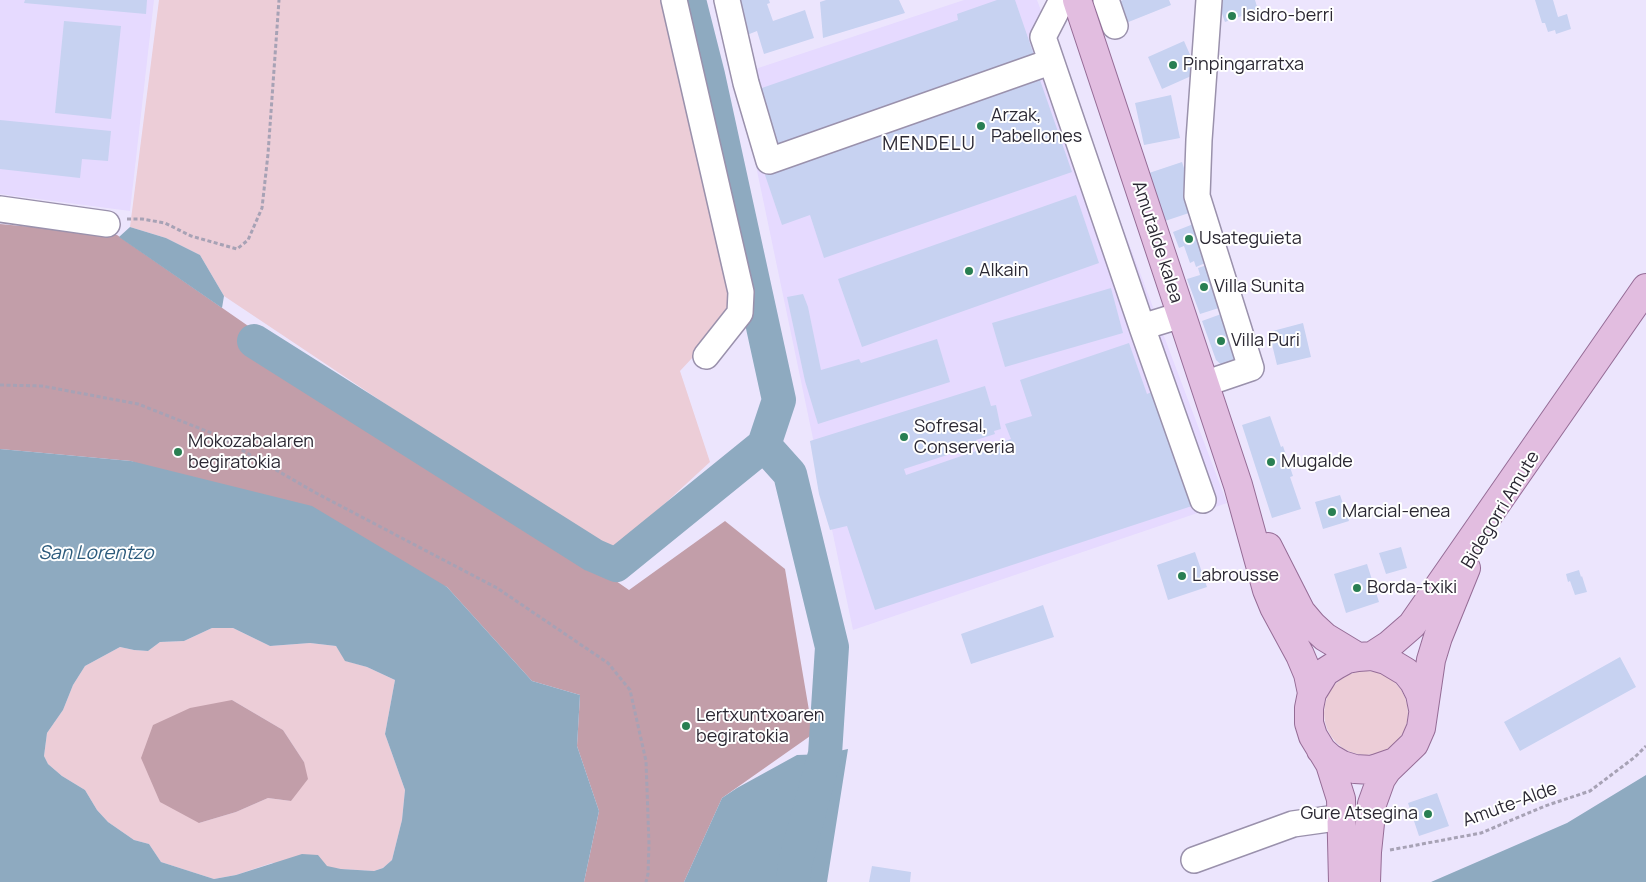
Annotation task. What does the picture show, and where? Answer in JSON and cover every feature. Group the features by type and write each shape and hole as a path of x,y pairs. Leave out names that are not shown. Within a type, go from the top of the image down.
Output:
{"main road":[{"name":"Amutalde kalea","path":"1077,0 1238,485 1267,590 1300,655 1308,674 1312,693"},
{"path":"1357,868 1343,817 1337,781 1330,764 1313,736 1309,724 1308,708 1312,693 1325,672 1342,662 1365,656 1389,645 1412,625 1646,288"},
{"name":"Amutalde kalea","path":"1238,485 1301,612 1325,637 1365,656"},
{"path":"1321,750 1342,765 1355,769 1372,770 1394,762 1414,744 1421,728 1431,660 1438,637 1490,514"},
{"path":"1365,656 1386,660 1406,672 1420,694 1423,710"},
{"path":"1357,868 1372,804 1381,779 1394,762"}],"street":[{"path":"674,0 741,292 740,313 706,356"},
{"path":"727,0 746,83 770,161 1050,62"},
{"path":"1064,0 1058,6 1042,37 1203,500"},
{"path":"1106,0 1115,26"},
{"path":"1204,384 1251,368 1197,196 1199,140 1210,0"},
{"path":"0,209 107,224"},
{"path":"1142,327 1182,314"},
{"path":"1194,860 1293,824 1343,817"}],"path":[{"path":"107,224 120,220 142,219 165,223 191,236 237,249 248,240 262,208 268,154 279,0"},
{"path":"0,385 42,386 138,404 214,434 316,493 497,588 554,624 608,662 630,690 646,761 649,844 646,882"},
{"name":"Amute-Alde","path":"1357,868 1409,848 1481,833 1545,806 1590,790 1635,757 1646,746"}],"shaded area":[{"path":"0,0 154,0 130,211 0,194"},
{"path":"159,0 674,0 737,310 680,371 710,462 610,554 224,296 200,255 166,238 130,227"},
{"path":"964,0 1037,0 1227,503 853,630 737,75"},
{"path":"0,224 117,235 629,590 725,521 785,569 813,734 722,798 684,882 584,882 599,811 577,746 580,695 532,681 447,587 131,461 0,449"},
{"path":"212,628 233,628 270,646 310,643 336,646 346,661 367,667 395,680 385,734 405,790 402,820 392,860 383,868 374,871 272,863 236,875 214,879 161,862 149,844 134,840 108,822 97,810 85,790 62,776 48,764 44,756 47,733 63,710 73,685 85,666 120,647 148,651 160,642 184,641","holes":["232,700 283,730 304,762 291,801 268,798 236,812 199,823"]},
{"path":"1366,671 1382,674 1396,683 1405,697 1408,713 1405,729 1396,743 1382,752 1366,755 1350,752 1336,743 1327,729 1324,713 1327,697 1336,683 1350,674"},
{"path":"232,700 283,730 304,762 308,779 291,801 268,798 236,812 199,823 160,802 141,758 153,725 190,708"}],"water":[{"path":"130,227 166,238 200,255 224,296 222,308 119,237"},
{"name":"San Lorentzo","path":"0,449 131,461 312,506 447,587 532,681 580,695 577,746 599,811 584,882 0,882","holes":["212,628 233,628 270,646 310,643 336,646 345,661 367,667 395,680 385,734 405,790 402,820 392,860 383,868 374,871 341,869 327,866 318,855 302,854 236,875 214,879 161,862 149,844 134,840 108,822 97,810 85,790 62,776 48,764 44,756 47,733 63,710 73,685 85,666 120,647 148,651 160,642 184,641"]},
{"path":"848,749 827,882 684,882 722,798 797,755 825,754"},
{"path":"1646,775 1646,882 1431,882 1567,823"}],"building":[{"path":"25,0 147,0 146,14 24,3"},
{"path":"736,0 769,0 770,3 767,4 773,21 805,10 814,38 764,54 757,31 747,35"},
{"path":"826,0 899,0 905,13 823,38 820,2"},
{"path":"997,0 1015,0 1035,58 778,144 759,89 958,20 957,14"},
{"path":"1123,0 1169,0 1171,5 1126,23 1118,2"},
{"name":"Isidro-berri","path":"1217,0 1255,0 1258,10 1225,22"},
{"path":"1535,0 1553,0 1558,17 1567,14 1571,29 1556,34 1555,30 1548,32 1545,23 1542,23"},
{"path":"64,21 121,26 111,119 55,113"},
{"name":"Pinpingarratxa","path":"1184,41 1198,73 1162,89 1148,57"},
{"name":"Arzak, Pabellones","path":"1040,80 1072,172 824,258 810,215 782,225 765,175"},
{"path":"1171,95 1180,138 1144,145 1135,103"},
{"path":"0,120 111,131 108,161 82,159 80,178 0,169"},
{"path":"1182,162 1198,210 1162,222 1146,174"},
{"name":"Alkain","path":"1076,195 1099,263 862,347 838,279"},
{"name":"Usateguieta","path":"1196,223 1210,261 1196,267 1194,261 1190,263 1184,246 1179,248 1173,232"},
{"name":"Villa Sunita","path":"1210,264 1225,306 1200,314 1187,279 1200,275 1198,268"},
{"name":"Alkain","path":"1111,288 1123,333 1005,367 992,323"},
{"path":"803,294 808,307 821,370 859,359 861,363 937,339 950,382 818,424 805,381 787,297"},
{"name":"Villa Puri","path":"1224,313 1241,363 1225,368 1216,360 1202,321"},
{"path":"1303,323 1311,357 1277,365 1269,332"},
{"path":"1129,343 1147,394 1156,390 1195,505 875,610 847,526 830,530 819,494 810,441 985,386 991,406 996,405 1001,429 994,431 995,434 976,440 978,445 904,469 906,475 1011,439 1005,424 1032,416 1020,380"},
{"name":"Mugalde","path":"1270,416 1293,476 1290,477 1301,509 1272,518 1242,425"},
{"name":"Marcial-enea","path":"1340,495 1349,521 1323,529 1315,502"},
{"path":"1401,547 1407,568 1386,574 1379,553"},
{"name":"Labrousse","path":"1195,552 1207,587 1168,600 1157,565"},
{"name":"Borda-txiki","path":"1367,564 1379,602 1346,613 1334,574"},
{"path":"1579,570 1587,592 1575,595 1566,574"},
{"path":"1043,605 1054,637 971,664 961,634"},
{"path":"1620,657 1636,687 1520,751 1504,722"},
{"name":"Gure Atsegina","path":"1437,793 1449,826 1419,836 1408,803"},
{"path":"872,866 911,872 910,882 869,882"}],"waterway":[{"path":"689,0 708,75 779,400 764,445 790,474 832,647 825,754 795,863 793,882"},
{"path":"254,341 593,555 616,565 764,445"}],"place":[{"name":"Isidro-berri","path":"1232,16"},
{"name":"Pinpingarratxa","path":"1173,65"},
{"name":"Arzak, Pabellones","path":"981,126"},
{"name":"Usateguieta","path":"1189,239"},
{"name":"Alkain","path":"969,271"},
{"name":"Villa Sunita","path":"1204,287"},
{"name":"Villa Puri","path":"1221,341"},
{"name":"Sofresal, Conserveria","path":"904,437"},
{"name":"Mokozabalaren begiratokia","path":"178,452"},
{"name":"Mugalde","path":"1271,462"},
{"name":"Marcial-enea","path":"1332,512"},
{"name":"Labrousse","path":"1182,576"},
{"name":"Borda-txiki","path":"1357,588"},
{"name":"Lertxuntxoaren begiratokia","path":"686,726"},
{"name":"Gure Atsegina","path":"1428,814"}],"district":[{"name":"MENDELU","path":"929,145"}]}
